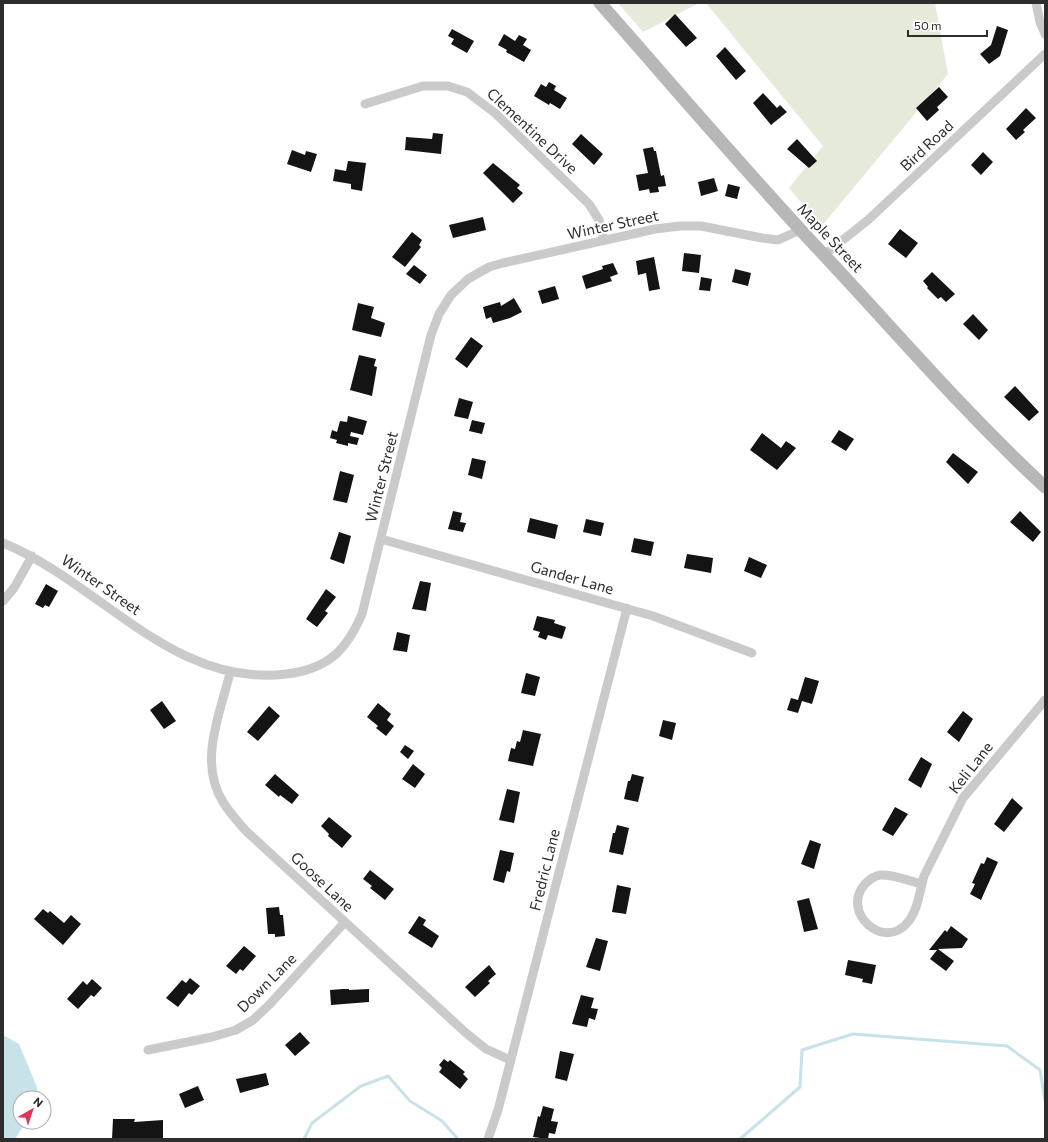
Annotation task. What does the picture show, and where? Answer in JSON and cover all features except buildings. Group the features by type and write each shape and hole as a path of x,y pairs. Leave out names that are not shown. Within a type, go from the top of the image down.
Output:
{"street":[{"name":"Maple Street","path":"600,3 800,230 972,417 1045,487"},
{"path":"1036,3 1040,22 1045,34"},
{"name":"Bird Road","path":"824,255 868,220 1045,54"},
{"name":"Clementine Drive","path":"365,104 414,88 431,85 457,88 476,97 495,113 589,204 598,220 604,240"},
{"name":"Winter Street","path":"3,543 32,556 77,584 170,648 188,658 230,672 278,675 301,672 319,666 335,656 351,636 362,614 431,335 444,304 458,287 468,279 489,268 503,263 604,240 680,226 712,227 778,240 800,230"},
{"name":"Gander Lane","path":"381,539 627,608 653,616 752,653"},
{"path":"3,601 14,588 32,556"},
{"name":"Fredric Lane","path":"488,1139 494,1123 627,608"},
{"name":"Goose Lane","path":"230,672 212,742 211,760 213,776 222,801 246,831 466,1033 486,1049 510,1060"},
{"name":"Keli Lane","path":"922,884 891,875 879,875 870,879 863,886 859,895 858,905 860,916 867,926 877,931 886,933 898,930 909,921 922,884 924,876 963,798 1045,700"},
{"name":"Down Lane","path":"148,1050 212,1038 236,1030 253,1020 270,1004 345,922"}],"shaded area":[{"path":"618,3 699,3 643,32"},
{"path":"706,3 935,3 948,74 821,227 789,188 823,146"}],"water":[{"path":"3,1035 19,1044 37,1090 12,1090 12,1130 21,1130 15,1139 3,1139"}],"waterway":[{"path":"740,1139 800,1087 802,1050 853,1034 1007,1046 1040,1070 1045,1101"},
{"path":"304,1139 312,1123 361,1086 388,1076 410,1101 442,1121 458,1139"}]}
